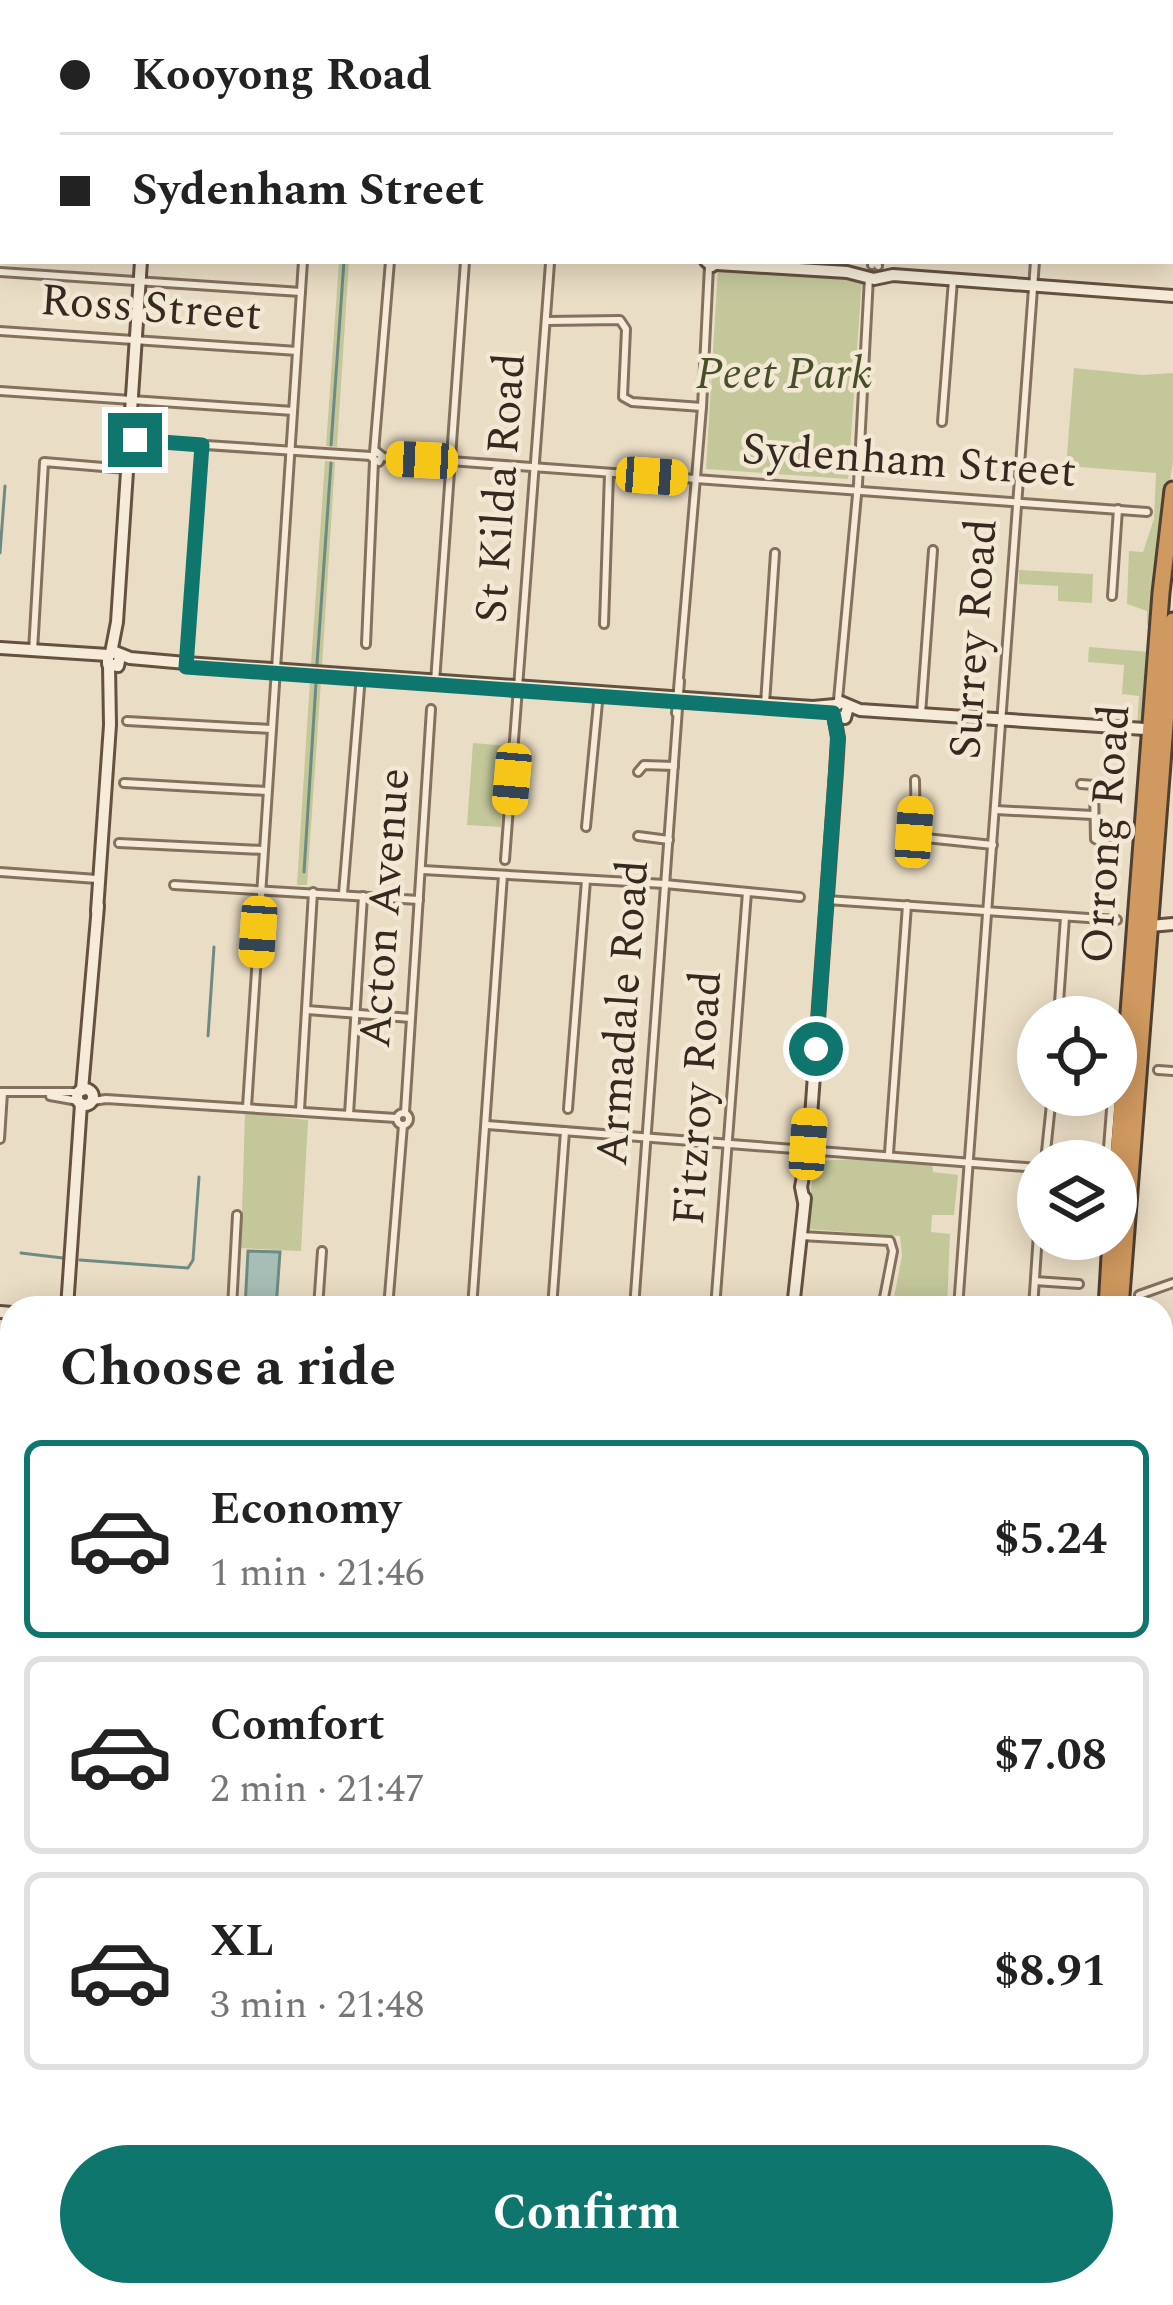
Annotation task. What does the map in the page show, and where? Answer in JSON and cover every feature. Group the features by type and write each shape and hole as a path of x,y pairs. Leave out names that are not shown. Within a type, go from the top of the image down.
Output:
{"highway":[{"name":"Orrong Road","path":"1119,1140 1173,490"},
{"name":"Orrong Road","path":"1121,1296 1173,621"},
{"path":"1108,1296 1110,1260"}],"main road":[{"path":"71,1296 141,264"},
{"path":"790,264 1173,293"},
{"path":"710,265 874,270"},
{"path":"0,651 1150,733 1163,747"},
{"path":"797,1296 801,1187 808,1150 841,710"},
{"path":"1150,733 1166,716"},
{"path":"1135,937 1140,926 1150,922 1170,924"}],"street":[{"path":"247,1107 303,264"},
{"path":"366,644 390,264"},
{"path":"435,682 465,264"},
{"name":"St Kilda Road","path":"505,860 550,264"},
{"name":"Surrey Road","path":"959,1296 1035,264"},
{"name":"Armadale Road","path":"635,1296 710,265"},
{"path":"841,710 874,270"},
{"path":"0,272 301,292"},
{"path":"942,422 953,278"},
{"path":"546,321 620,320 626,328 622,397 632,402 702,407"},
{"name":"Ross Street","path":"0,331 297,351"},
{"path":"0,391 293,411"},
{"path":"129,440 430,462"},
{"path":"186,665 202,445"},
{"name":"Sydenham Street","path":"450,460 1147,512"},
{"path":"33,653 44,462 127,470"},
{"path":"604,624 609,473"},
{"path":"1112,596 1118,509"},
{"path":"921,716 933,550"},
{"path":"765,705 775,553"},
{"path":"344,894 361,677"},
{"path":"586,827 599,694"},
{"name":"Acton Avenue","path":"390,1296 431,709"},
{"path":"128,722 271,729"},
{"path":"638,772 644,765 674,766"},
{"path":"915,780 916,837 993,845"},
{"path":"1081,784 1094,781 1095,839 1109,846"},
{"path":"124,783 267,791"},
{"path":"996,810 1094,815"},
{"path":"638,836 669,840"},
{"path":"118,843 263,850"},
{"path":"423,870 800,897"},
{"path":"0,872 98,879"},
{"path":"473,1296 503,875"},
{"path":"568,1109 586,880"},
{"path":"174,885 419,900"},
{"path":"300,1110 314,892"},
{"name":"Fitzroy Road","path":"716,1296 747,892"},
{"path":"349,1114 363,896"},
{"path":"827,900 1117,920"},
{"path":"889,1154 907,905"},
{"path":"1059,996 1065,917"},
{"path":"306,1010 411,1018"},
{"path":"1159,1070 1173,1071"},
{"path":"0,1139 2,1092 401,1118"},
{"path":"487,1125 1017,1165"},
{"path":"553,1296 565,1131"},
{"path":"233,1296 237,1215"},
{"path":"801,1236 890,1241 893,1251 884,1296"},
{"path":"319,1296 322,1252"},
{"path":"1034,1296 1036,1260"},
{"path":"1035,1281 1079,1284"},
{"path":"1139,1295 1173,1283"}],"green space":[{"path":"339,264 349,264 337,447 326,446"},
{"name":"Peet Park","path":"718,268 862,279 848,479 706,469"},
{"path":"1074,368 1173,373 1173,460 1152,625 1147,625 1147,611 1127,604 1129,551 1143,552 1154,519 1156,473 1066,466"},
{"path":"325,461 335,462 322,666 311,665"},
{"path":"1019,570 1093,574 1092,603 1058,601 1058,586 1019,584"},
{"path":"1089,647 1150,652 1141,725 1137,726 1139,696 1122,694 1124,665 1088,662"},
{"path":"310,680 321,681 307,885 297,885"},
{"path":"473,743 507,746 501,827 467,825"},
{"path":"245,1113 308,1120 301,1251 241,1248"},
{"path":"814,1161 932,1163 933,1172 958,1175 954,1215 932,1215 931,1232 950,1234 947,1296 894,1296 902,1256 900,1236 807,1229"}],"water":[{"path":"248,1251 280,1252 277,1296 246,1296"}],"waterway":[{"path":"331,445 344,264"},
{"path":"317,664 331,463"},
{"path":"0,553 5,486"},
{"path":"304,872 316,683"},
{"path":"208,1036 214,947"},
{"path":"80,1260 188,1268 193,1260 199,1177"},
{"path":"21,1253 63,1258"}],"route":[{"path":"135,440 202,445 186,667 833,713 838,738 816,1049"}]}
